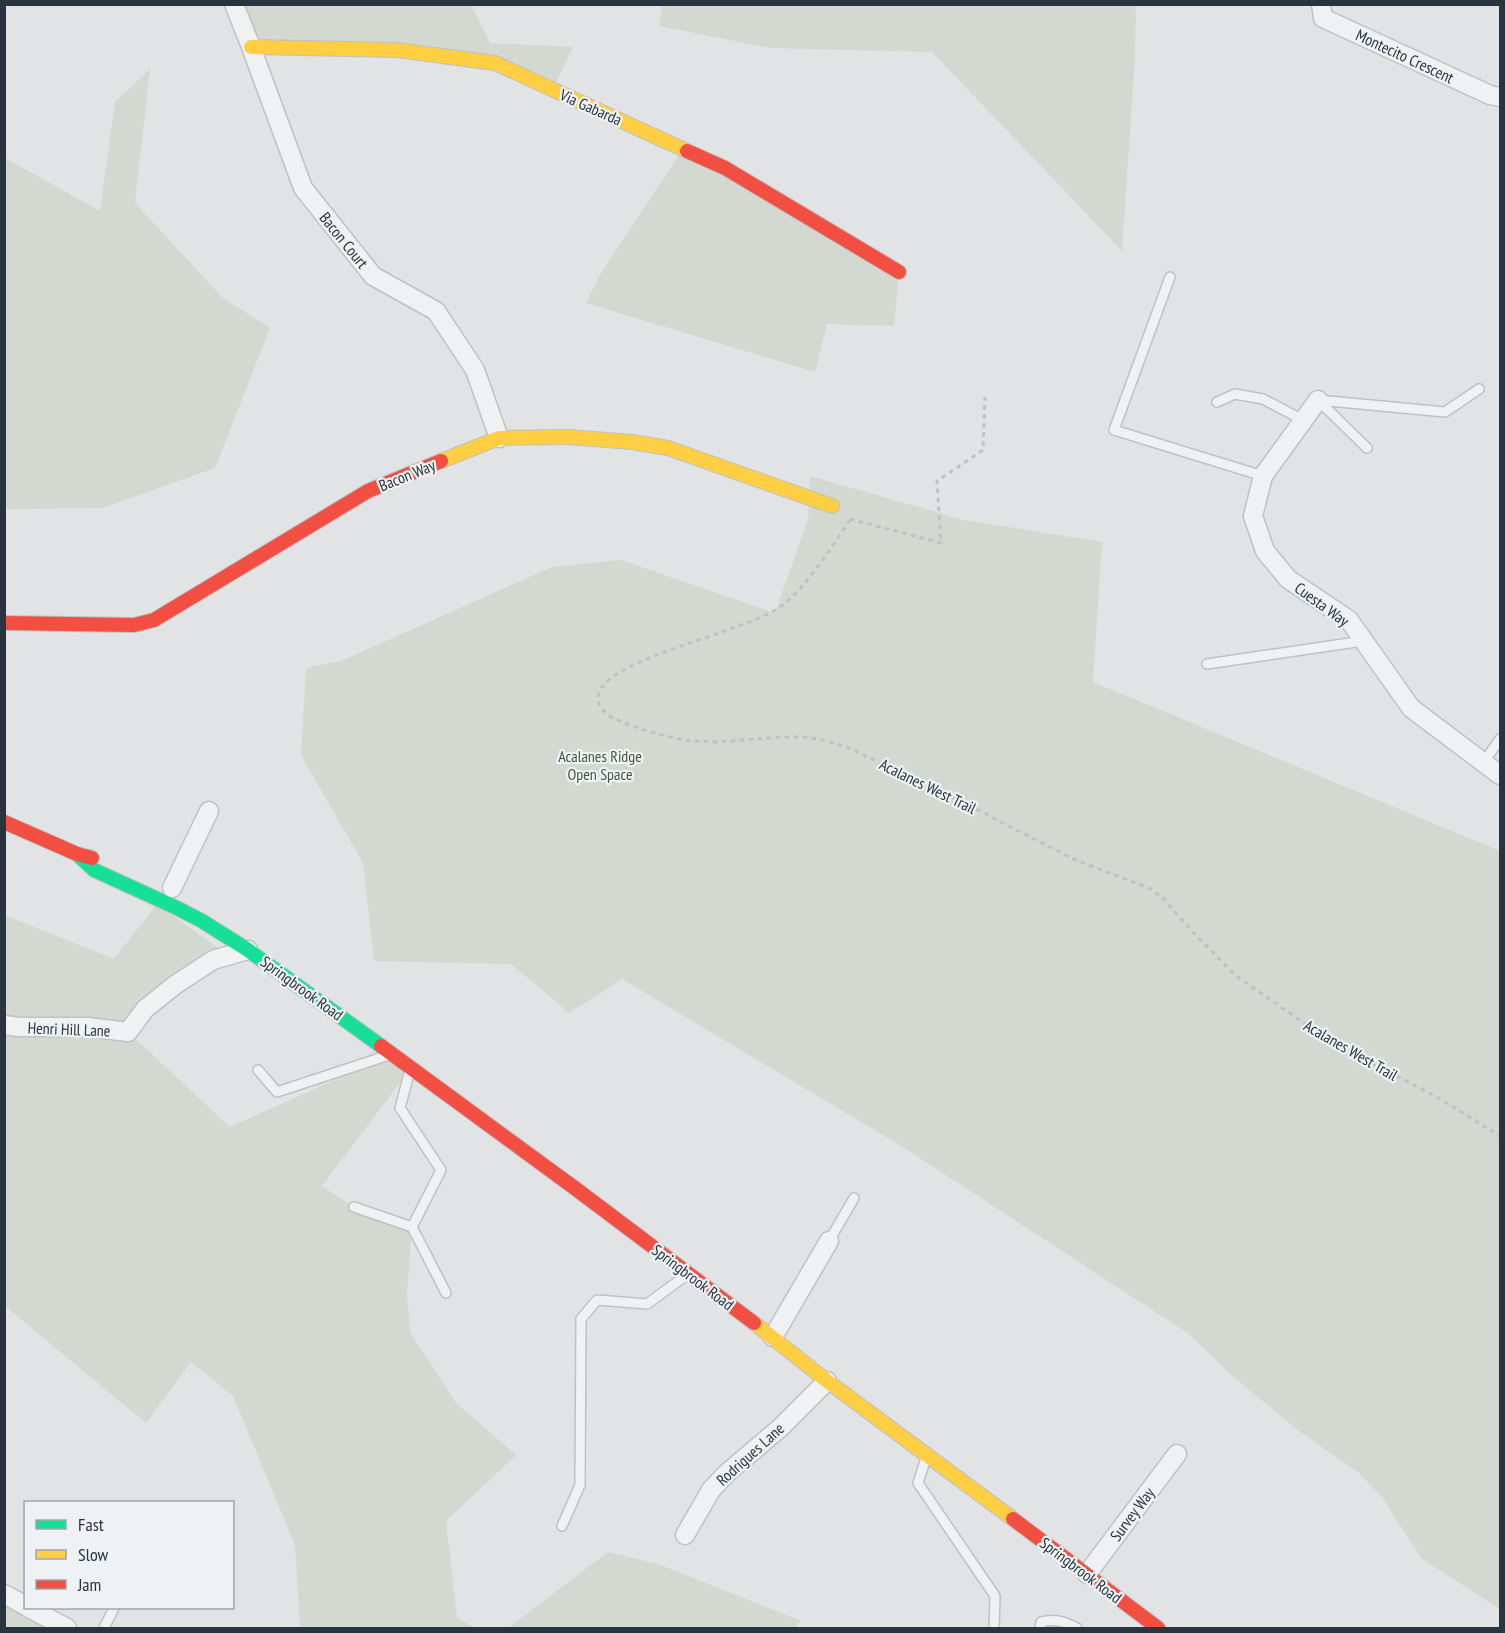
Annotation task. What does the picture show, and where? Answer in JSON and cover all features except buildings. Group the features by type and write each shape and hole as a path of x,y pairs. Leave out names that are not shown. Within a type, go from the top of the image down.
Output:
{"street":[{"name":"Bacon Court","path":"234,4 252,46 303,188 373,276 436,311 475,370 499,438"},
{"name":"Montecito Crescent","path":"1321,4 1323,18 1490,95 1500,97"},
{"name":"Via Gabarda","path":"252,46 397,50 495,63 725,168 899,272"},
{"name":"Cuesta Way","path":"1318,400 1263,476 1254,516 1264,551 1288,579 1349,620 1411,708 1500,775"},
{"name":"Bacon Way","path":"4,623 134,625 154,620 368,491 499,438 568,437 632,442 668,448 832,506"},
{"path":"167,886 209,811"},
{"name":"Springbrook Road","path":"4,822 77,854 132,873"},
{"name":"Springbrook Road","path":"77,854 94,870 177,908 248,950 773,1337 827,1381 1088,1574 1158,1629"},
{"name":"Springbrook Road","path":"167,886 200,909 222,933"},
{"name":"Henri Hill Lane","path":"4,1025 88,1027 128,1032 145,1009 175,985 213,960 248,950"},
{"path":"773,1337 830,1241"},
{"name":"Rodrigues Lane","path":"685,1535 711,1490 727,1473 780,1428 827,1381"},
{"name":"Survey Way","path":"1088,1574 1177,1454"},
{"path":"34,1609 67,1629"}],"lane":[{"path":"1170,277 1114,430 1263,476"},
{"path":"1318,400 1445,412 1479,389"},
{"path":"1217,402 1235,394 1263,399 1304,420"},
{"path":"1318,400 1367,448"},
{"path":"1208,664 1364,641"},
{"path":"1483,763 1500,739"},
{"path":"258,1070 277,1092 392,1054"},
{"path":"411,1068 400,1108 441,1170 412,1227"},
{"path":"830,1241 854,1198"},
{"path":"354,1207 412,1227 446,1293"},
{"path":"562,1526 580,1485 581,1319 597,1300 647,1304 688,1274"},
{"path":"927,1455 918,1483 995,1596 994,1629"},
{"path":"104,1629 114,1609"},
{"path":"1040,1629 1041,1622 1050,1620 1058,1620 1077,1629"}],"path":[{"name":"Acalanes West Trail","path":"984,397 983,450 937,481 941,543 850,519 821,563 787,601 768,614 752,621 633,664 613,676 601,688 598,697 600,708 612,718 649,731 691,741 756,740 795,736 825,740 847,747 1073,859 1149,888 1163,898 1235,975 1331,1042 1437,1097 1500,1137"}],"green space":[{"path":"234,5 471,5 490,43 573,47 553,90 495,63 251,47"},
{"path":"662,5 1136,5 1135,57 1122,251 932,52 771,48 659,26"},
{"path":"150,69 135,203 223,298 270,328 215,468 102,508 5,509 5,158 100,211 115,102"},
{"path":"683,149 899,272 894,326 827,324 815,372 586,303 600,275"},
{"name":"Acalanes Ridge Open Space","path":"810,476 964,520 1102,542 1093,682 1500,851 1500,1609 1422,1559 1382,1497 1359,1473 1299,1431 1229,1373 1189,1334 903,1147 622,979 569,1013 511,964 374,961 363,863 301,755 306,668 341,661 552,567 621,560 775,613 808,519"},
{"path":"157,904 225,953 128,1032 230,1127 392,1054 411,1068 322,1186 354,1207 412,1227 407,1294 410,1332 456,1403 516,1455 446,1521 457,1617 474,1628 300,1628 295,1545 233,1396 191,1362 146,1423 5,1306 4,915 114,959"},
{"path":"608,1552 658,1564 801,1621 794,1628 508,1628"},
{"path":"4,1594 24,1605 24,1609 32,1609 67,1628 5,1628"}],"traffic: fast":[{"path":"77,854 94,870 177,908 248,950 381,1046"}],"traffic: slow":[{"path":"251,47 397,50 495,63 687,151"},
{"path":"441,461 499,438 568,437 632,442 668,448 832,506"},
{"path":"754,1323 827,1381 1013,1519"}],"traffic: jam":[{"path":"687,151 725,168 899,272"},
{"path":"4,623 134,625 154,620 368,491 441,461"},
{"path":"4,822 77,854 92,858"},
{"path":"381,1046 754,1323"},
{"path":"1013,1519 1158,1628"}]}
